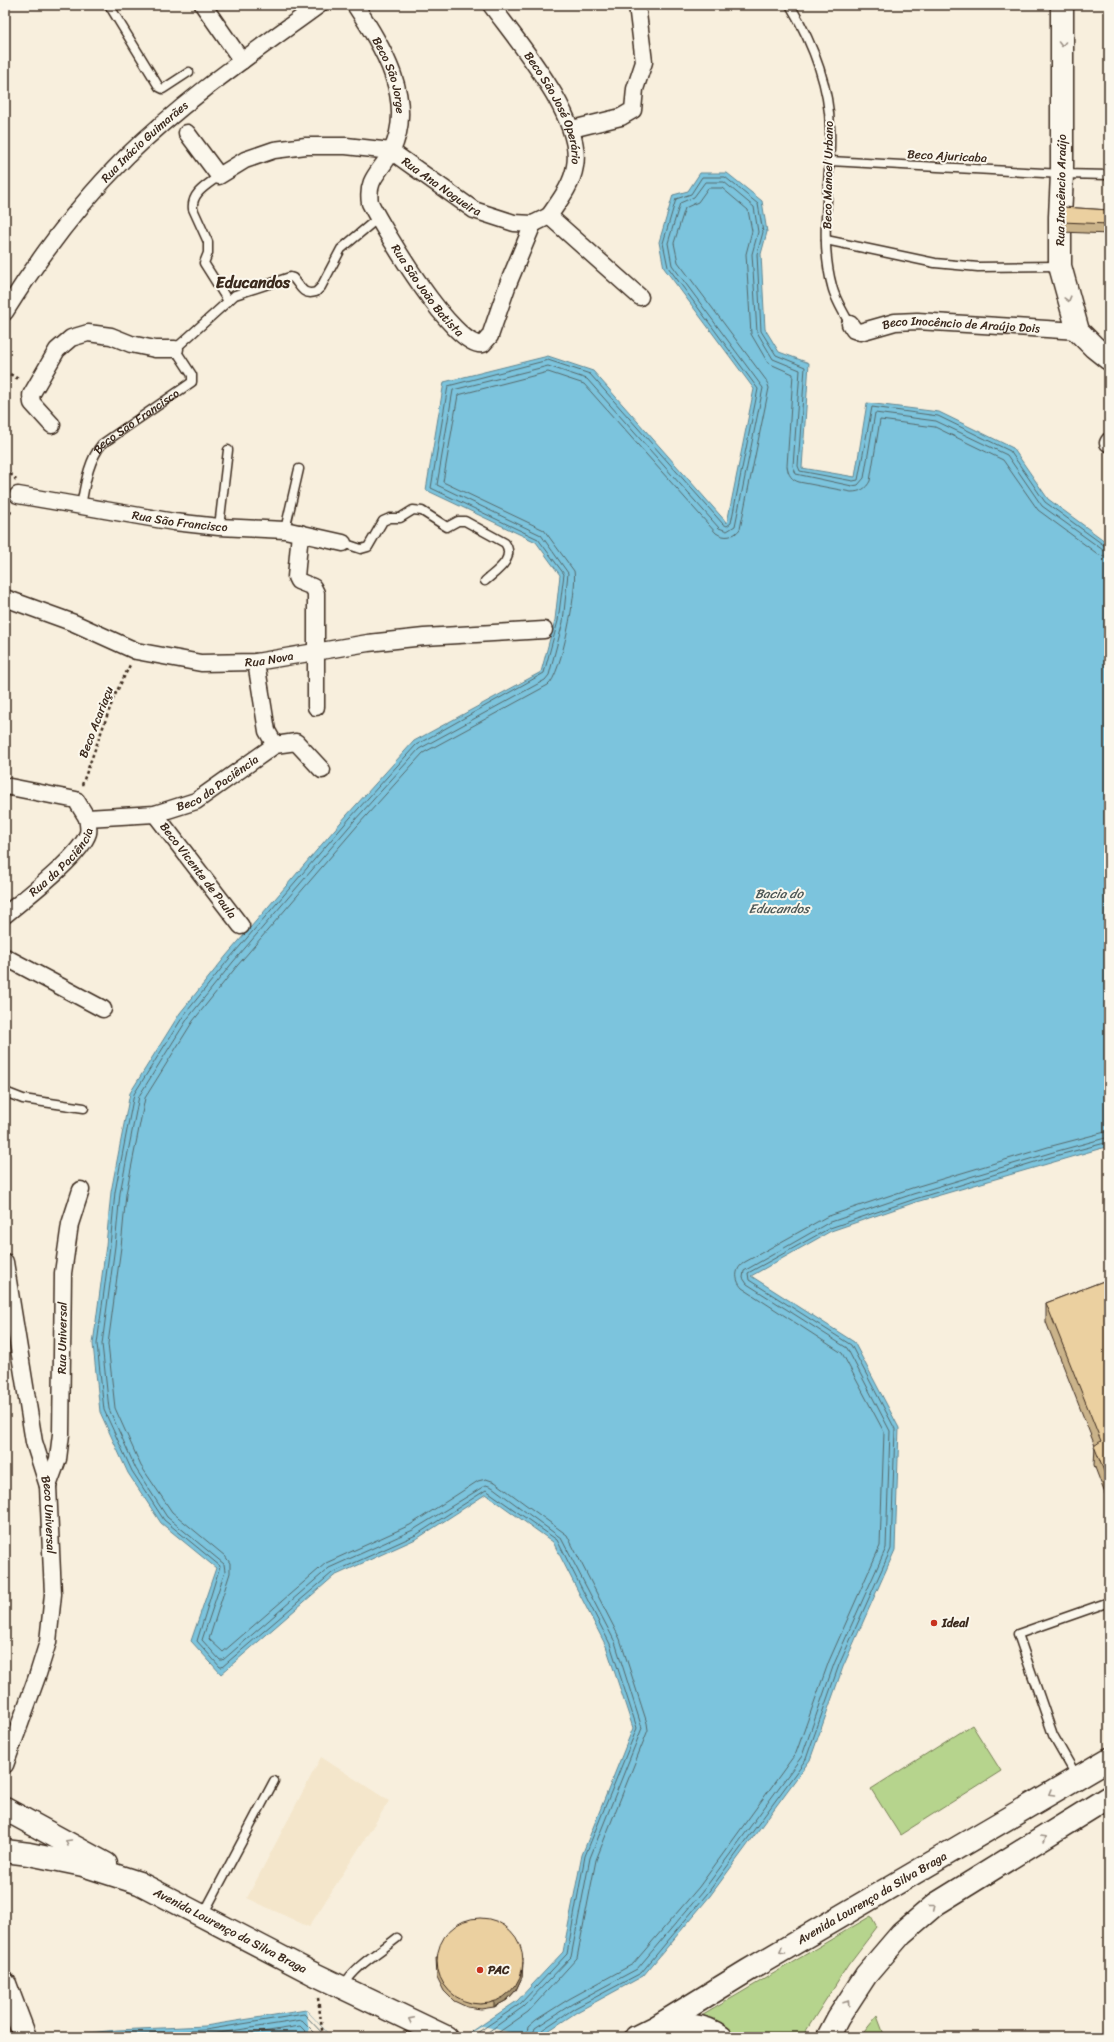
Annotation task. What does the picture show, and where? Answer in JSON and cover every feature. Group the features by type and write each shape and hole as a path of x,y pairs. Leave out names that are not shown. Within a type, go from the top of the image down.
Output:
{"street":[{"path":"203,5 242,61"},
{"name":"Rua Inácio Guimarães","path":"5,312 26,278 56,236 88,197 126,157 173,115 242,61 319,5"},
{"name":"Beco São Jorge","path":"355,5 379,41 396,82 399,120 397,136 391,151"},
{"name":"Beco São José Operário","path":"491,5 545,80 572,129 577,147 576,165 571,183 549,216"},
{"path":"572,129 621,117 633,110 635,89 644,62 637,5"},
{"name":"Rua Inocêncio Araújo","path":"1062,5 1062,174 1060,266 1078,331 1109,359"},
{"path":"187,133 219,176"},
{"name":"Rua Ana Nogueira","path":"219,176 245,160 274,150 306,146 346,146 391,151 474,210 514,223 533,224"},
{"name":"Rua São João Batista","path":"391,151 369,185 370,203 429,298 459,332 479,344 487,341 490,336 508,284 533,224"},
{"path":"533,224 549,216 640,297"},
{"name":"Beco Inocêncio de Araújo Dois","path":"850,324 854,330 860,332 895,322 917,321 1078,331"},
{"path":"52,425 32,403 31,395 57,350 71,338 88,333 111,336 131,344 155,349 175,349"},
{"name":"Rua São Francisco","path":"18,494 174,522 292,532 343,543"},
{"path":"292,532 295,575 298,581 310,585 315,590 316,707"},
{"name":"Rua Nova","path":"5,598 74,623 136,651 201,663 256,662 315,651 424,637 544,630"},
{"path":"256,662 266,730 275,745"},
{"name":"Beco da Paciência","path":"87,818 155,814 196,800 275,745 296,742 322,770"},
{"path":"5,786 76,800 87,818"},
{"name":"Beco Vicente de Paula","path":"155,814 241,926"},
{"name":"Rua da Paciência","path":"5,915 72,856 82,845 88,832 87,818"},
{"path":"5,957 103,1009"},
{"name":"Rua Universal","path":"48,1486 58,1459 61,1434 63,1273 70,1224 81,1190"},
{"name":"Beco Universal","path":"5,1262 34,1442 48,1486 53,1594 48,1642 5,1765"},
{"name":"Avenida Lourenço da Silva Braga","path":"636,2037 656,2027 1109,1759"},
{"path":"828,2037 838,2018 866,1975 901,1934 936,1904 1109,1797"},
{"path":"5,1808 139,1882"},
{"name":"Avenida Lourenço da Silva Braga","path":"5,1851 29,1854 83,1865 139,1882 202,1916 342,1987 446,2037"},
{"path":"5,1984 25,2037"},
{"path":"656,2027 678,2024 699,2026 714,2031 722,2037"}],"lane":[{"path":"109,5 159,87 163,89 189,72"},
{"name":"Beco Manoel Urbano","path":"790,5 808,38 819,65 830,126 830,161 827,188 826,240 828,267 832,286 850,324"},
{"name":"Beco Ajuricaba","path":"830,161 1062,174 1109,175"},
{"path":"219,176 200,190 194,198 192,204 208,242 208,253 204,263 228,301"},
{"path":"175,349 240,292 293,278 306,293 316,292 321,287 341,250 378,218"},
{"path":"826,240 935,263 978,267 1060,266"},
{"name":"Beco São Francisco","path":"81,506 87,475 94,456 102,444 192,382 192,375 175,349"},
{"path":"219,527 228,450"},
{"path":"292,532 299,468"},
{"path":"343,543 356,548 364,548 368,546 383,521 390,518 400,518 413,510 422,511 447,528 458,521 465,521 499,539 508,547 509,554 507,560 485,581"},
{"path":"5,1092 23,1099 84,1108"},
{"path":"1077,1778 1054,1735 1018,1634 1109,1602"},
{"path":"202,1916 274,1781"},
{"path":"342,1987 348,1977 365,1960 397,1938"}],"path":[{"name":"Beco Acariaçu","path":"76,800 114,697 136,651"},
{"path":"319,2002 323,2037"}],"shaded area":[{"path":"321,1757 389,1801 309,1927 247,1898"}],"green space":[{"path":"972,1725 1001,1771 900,1835 871,1789"},
{"path":"871,1916 877,1927 848,1965 802,2037 672,2037 676,2031"},
{"path":"877,2016 885,2037 860,2037"}],"water":[{"name":"Bacia do Educandos","path":"700,173 727,173 762,201 767,232 761,254 765,329 779,352 809,363 802,468 855,477 867,403 939,412 1013,448 1048,499 1109,544 1109,1146 916,1202 831,1231 751,1276 854,1342 899,1428 895,1550 843,1667 810,1760 710,1896 643,1976 577,2012 539,2037 464,2037 517,2001 563,1952 582,1855 633,1728 606,1646 553,1542 486,1494 418,1538 334,1576 221,1674 191,1641 216,1568 161,1523 128,1473 100,1412 93,1344 106,1245 111,1192 130,1093 180,1013 226,956 347,815 414,741 541,672 555,620 560,575 536,542 426,490 444,382 548,356 593,371 727,523 754,389 664,268 659,242 673,195 688,191"},
{"path":"306,2010 331,2037 51,2037 117,2030 205,2026"}],"pier":[{"path":"306,2010 331,2037 310,2037"},
{"path":"483,2026 528,2037 464,2037"}],"building":[{"path":"1062,207 1109,210 1109,224 1062,222"},
{"path":"1109,1279 1109,1484 1094,1446 1101,1441 1046,1303"},
{"name":"PAC","path":"480,1918 497,1921 511,1930 520,1944 523,1961 520,1978 511,1992 497,2001 480,2004 463,2001 449,1992 440,1978 437,1961 440,1944 449,1930 463,1921"}],"place":[{"name":"Ideal","path":"934,1623"},
{"name":"PAC","path":"480,1970"}],"district":[{"name":"Educandos","path":"253,282"}]}
